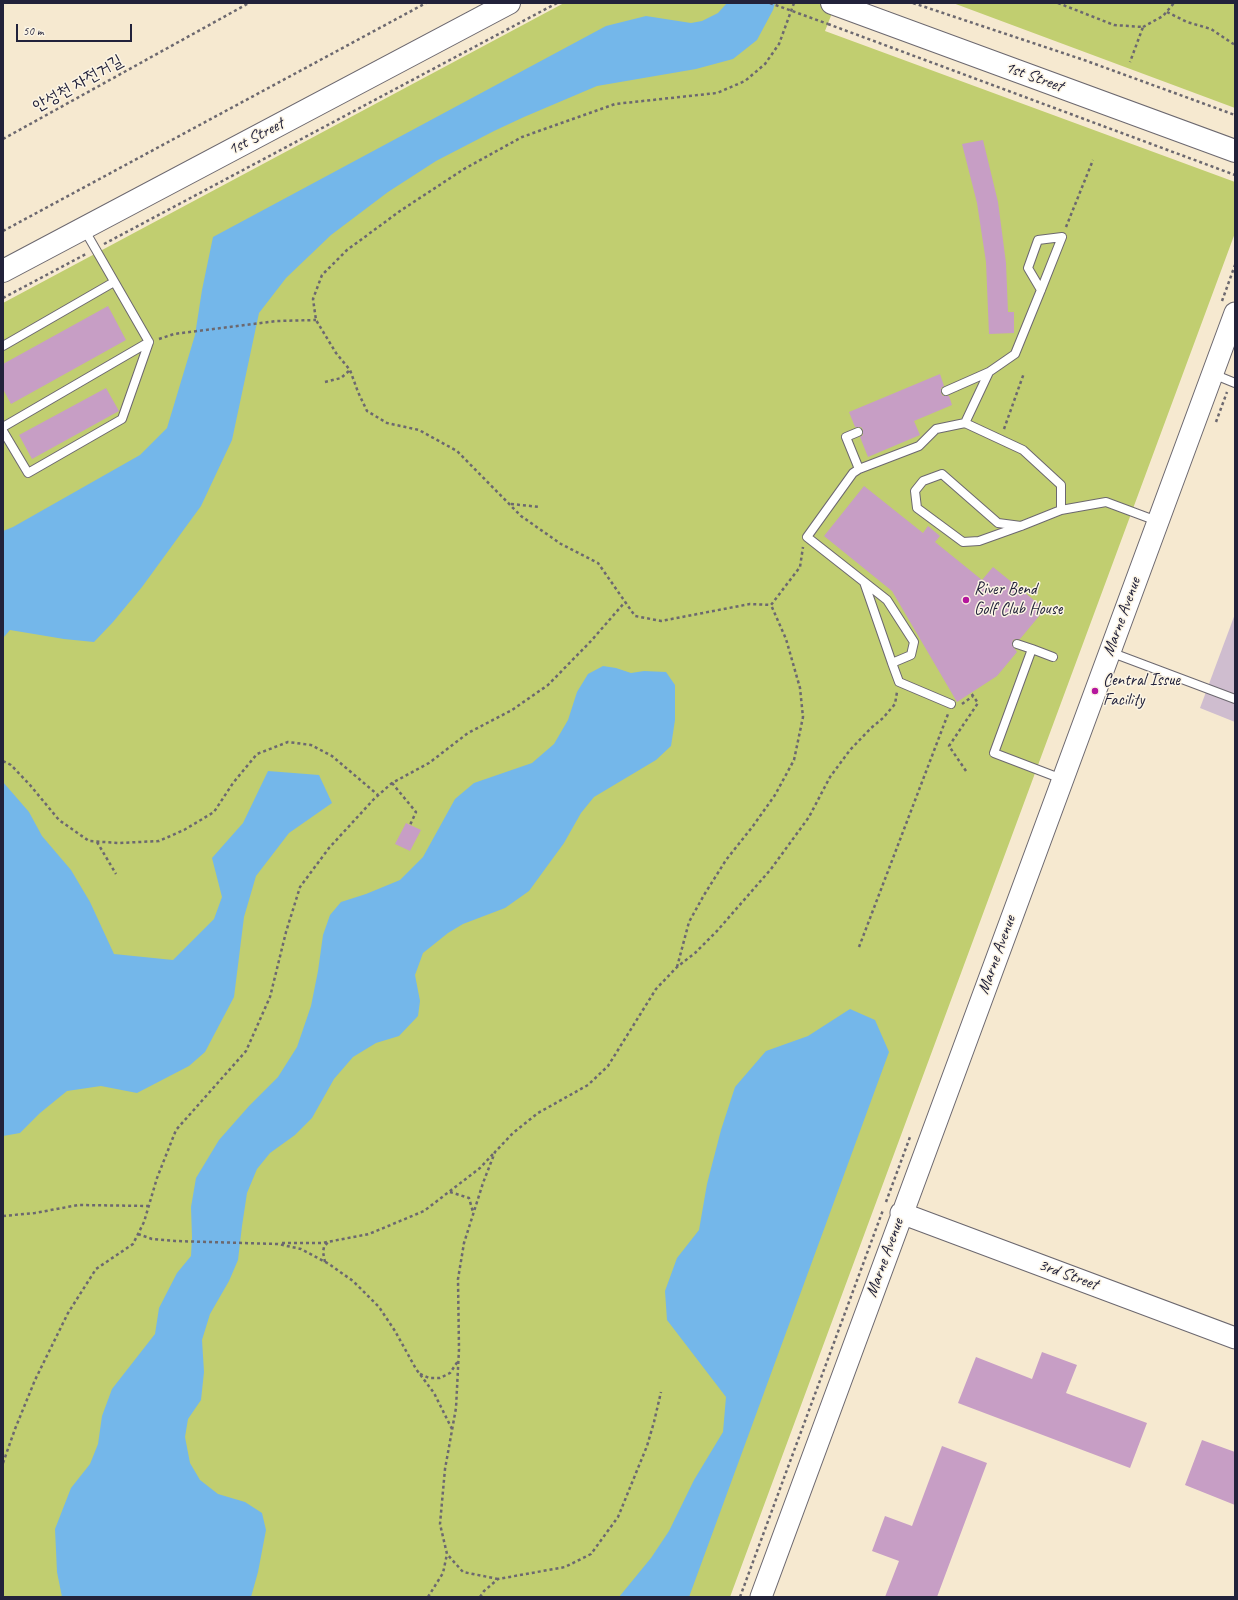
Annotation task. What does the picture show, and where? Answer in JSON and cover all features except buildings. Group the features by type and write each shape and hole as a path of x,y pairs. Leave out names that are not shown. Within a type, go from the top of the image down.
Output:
{"main road":[{"name":"1st Street","path":"3,271 509,3"},
{"name":"1st Street","path":"834,4 1235,152"}],"street":[{"name":"Marne Avenue","path":"760,1597 1235,312"},
{"name":"3rd Street","path":"901,1213 1235,1338"}],"lane":[{"path":"83,228 150,342"},
{"path":"946,391 990,372 1015,354 1041,290 1062,237 1038,240 1028,268 1041,290"},
{"path":"3,346 114,282"},
{"path":"3,427 150,342"},
{"path":"3,431 28,473 122,419 150,342"},
{"path":"965,422 990,372"},
{"path":"1212,374 1235,383"},
{"path":"892,664 911,655 914,642 887,600 807,537 853,473 859,469 919,446 936,429 965,422 1023,450 1061,485 1061,510"},
{"path":"858,432 846,437 859,469"},
{"path":"1021,526 998,523 942,474 923,481 915,491 917,508 963,542 979,541 1021,526 1061,510 1106,502 1158,521"},
{"path":"864,582 899,682 951,704"},
{"path":"1017,644 1053,657"},
{"path":"1032,649 994,753 1062,779"},
{"path":"1109,652 1235,699"}],"path":[{"name":"안성천 자전거길","path":"3,139 249,3"},
{"path":"3,231 426,3"},
{"path":"3,298 557,3"},
{"path":"770,3 1235,175"},
{"path":"771,605 750,604 661,621 635,616 598,563 561,544 521,516 457,451 419,430 387,423 367,411 350,370 336,353 316,320 313,300 322,275 347,250 406,207 464,169 522,137 615,104 717,93 745,81 765,64 779,44 794,3"},
{"path":"913,3 1084,60 1235,115"},
{"path":"1058,3 1114,25 1143,27 1163,16 1174,3"},
{"path":"1167,12 1187,22 1211,29 1235,45"},
{"path":"1130,62 1143,27"},
{"path":"1062,237 1093,160"},
{"path":"150,342 174,334 277,321 316,320"},
{"path":"325,382 341,378 350,370"},
{"path":"1000,439 1024,374"},
{"path":"510,504 540,508"},
{"path":"771,605 800,567 802,548 807,537"},
{"path":"3,1463 35,1380 68,1313 96,1269 133,1244 144,1222 157,1178 176,1130 246,1051 270,997 286,932 300,887 329,848 378,795 392,783 429,763 468,733 512,710 548,685 591,641 625,602"},
{"path":"677,967 689,922 704,895 726,860 754,826 775,795 794,760 803,717 800,688 786,640 771,605"},
{"path":"138,1234 152,1239 188,1242 247,1242 278,1244 329,1242 369,1234 424,1211 480,1168 513,1133 538,1114 588,1085 608,1066 656,989 677,967 695,953 717,931 771,869 809,817 830,777 850,750 884,718 895,704 899,682"},
{"path":"966,771 949,746 978,703 971,693"},
{"path":"859,947 951,704"},
{"path":"3,761 11,765 30,785 59,820 89,841 97,842 119,843 159,841 184,830 214,812 233,783 257,754 288,742 311,745 332,756 378,795"},
{"path":"392,783 416,812 410,825"},
{"path":"97,842 116,874"},
{"path":"495,1152 483,1183 464,1243 458,1279 458,1361 456,1408 444,1469 440,1524 448,1554 463,1572 498,1579 565,1567 590,1554 618,1517 647,1446 661,1392"},
{"path":"450,1191 469,1198 474,1214"},
{"path":"3,1216 35,1213 78,1205 149,1206"},
{"path":"325,1262 323,1256 324,1247 329,1242"},
{"path":"278,1244 301,1249 325,1262 353,1281 379,1307 419,1373 434,1393 452,1430"},
{"path":"419,1373 429,1378 440,1378 450,1373 458,1361"},
{"path":"428,1597 443,1573 448,1554"},
{"path":"480,1597 484,1591 498,1579"}],"shaded area":[{"path":"1235,614 1235,722 1200,708"}],"green space":[{"path":"564,3 836,3 825,31 1235,182 1235,233 730,1597 3,1597 3,303"},
{"path":"953,3 1235,3 1235,108"}],"water":[{"path":"727,3 775,3 773,10 757,40 733,59 696,69 597,86 524,117 436,161 388,192 331,235 286,278 259,313 232,440 201,506 142,587 94,642 64,639 10,630 3,638 3,531 13,527 140,455 167,428 195,335 202,290 213,237 606,26 646,16 691,23 702,21 718,13"},
{"path":"603,666 616,668 631,673 644,671 666,672 675,685 675,720 671,746 656,760 594,797 581,813 564,843 529,891 505,908 463,924 448,933 423,953 415,975 420,1001 418,1016 399,1036 376,1043 353,1057 334,1079 312,1118 295,1135 270,1153 257,1169 247,1193 238,1260 229,1281 210,1314 202,1340 204,1372 201,1400 188,1419 185,1437 190,1463 200,1480 218,1494 245,1502 262,1513 266,1530 258,1572 251,1597 62,1597 57,1572 55,1529 71,1488 90,1464 98,1444 102,1416 112,1389 155,1334 159,1308 177,1273 191,1256 191,1207 196,1178 219,1140 249,1106 278,1077 297,1047 311,1006 323,935 330,915 341,902 366,894 400,880 423,857 455,799 474,783 532,763 554,744 568,720 577,692 588,674"},
{"path":"268,771 319,775 332,803 289,833 256,876 244,917 234,997 205,1052 189,1066 137,1093 101,1086 67,1091 40,1113 20,1133 3,1136 3,782 29,812 42,836 71,870 90,902 114,954 173,960 214,919 222,897 212,858 243,823"},
{"path":"850,1009 875,1020 889,1052 689,1597 619,1597 651,1558 669,1531 694,1480 723,1432 726,1397 667,1320 665,1291 677,1258 699,1230 707,1184 721,1130 735,1087 766,1051 808,1036"}],"place":[{"name":"River Bend Golf Club House","path":"966,600"},
{"name":"Central Issue Facility","path":"1095,691"}]}
